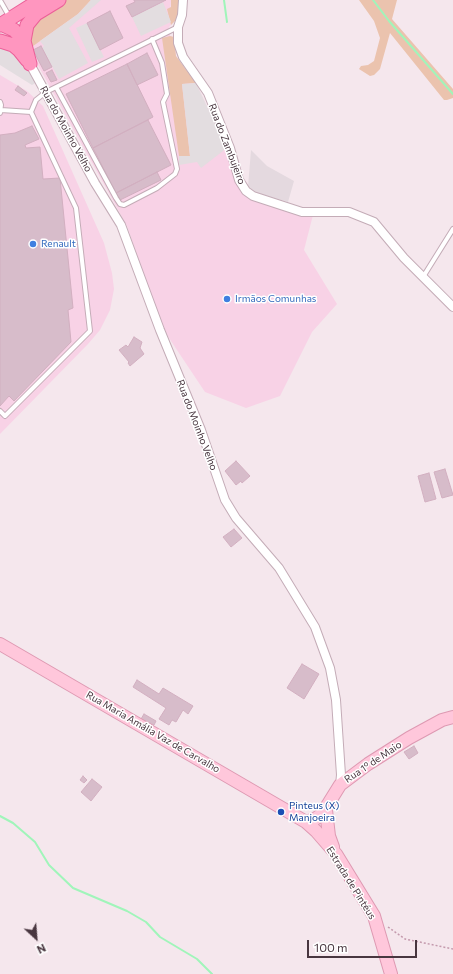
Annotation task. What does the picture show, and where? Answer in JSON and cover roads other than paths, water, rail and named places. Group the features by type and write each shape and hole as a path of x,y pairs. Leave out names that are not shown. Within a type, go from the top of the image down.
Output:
{"main road":[{"path":"30,64 24,42 14,30 4,22 36,3 44,0"},
{"path":"24,42 27,25 36,14 59,0"},
{"path":"0,41 12,45 20,50 30,64"}],"street":[{"name":"Rua do Zambujeiro","path":"184,0 178,27 178,43 183,57 208,93 230,148 239,180 246,191 252,196 302,212 349,212 374,222 404,258 453,307"},
{"name":"Rua do Moinho Velho","path":"30,64 96,184 121,225 157,323 200,430 225,500 236,518 279,568 315,628 330,668 336,700 340,785"},
{"name":"Rua Maria Amália Vaz de Carvalho","path":"0,644 306,822"},
{"name":"Rua 1º de Maio","path":"306,822 319,817 326,810 340,785 368,764 409,738 442,720 453,717"},
{"path":"326,810 329,836 336,854"},
{"name":"Estrada de Pintéus","path":"306,822 336,854 374,916 391,974"}],"lane":[{"path":"1,2 4,22"},
{"path":"0,411 5,416 90,331 76,208 31,112 36,100 46,92 178,27"},
{"path":"56,87 116,198 120,204 124,205 157,188 175,174 177,169 163,102 167,94 162,63 152,39"},
{"path":"0,102 1,112 31,112"},
{"path":"423,277 453,229"}],"waterway":[{"path":"224,0 227,22"},
{"path":"373,0 389,21 453,94"},
{"path":"0,816 13,823 35,842 49,865 73,888 127,911 146,922 160,937 197,959 212,974"}],"place":[{"name":"Renault","path":"33,244"},
{"name":"Irmãos Comunhas","path":"227,299"},
{"name":"Pinteus (X) Manjoeira","path":"281,812"}]}
